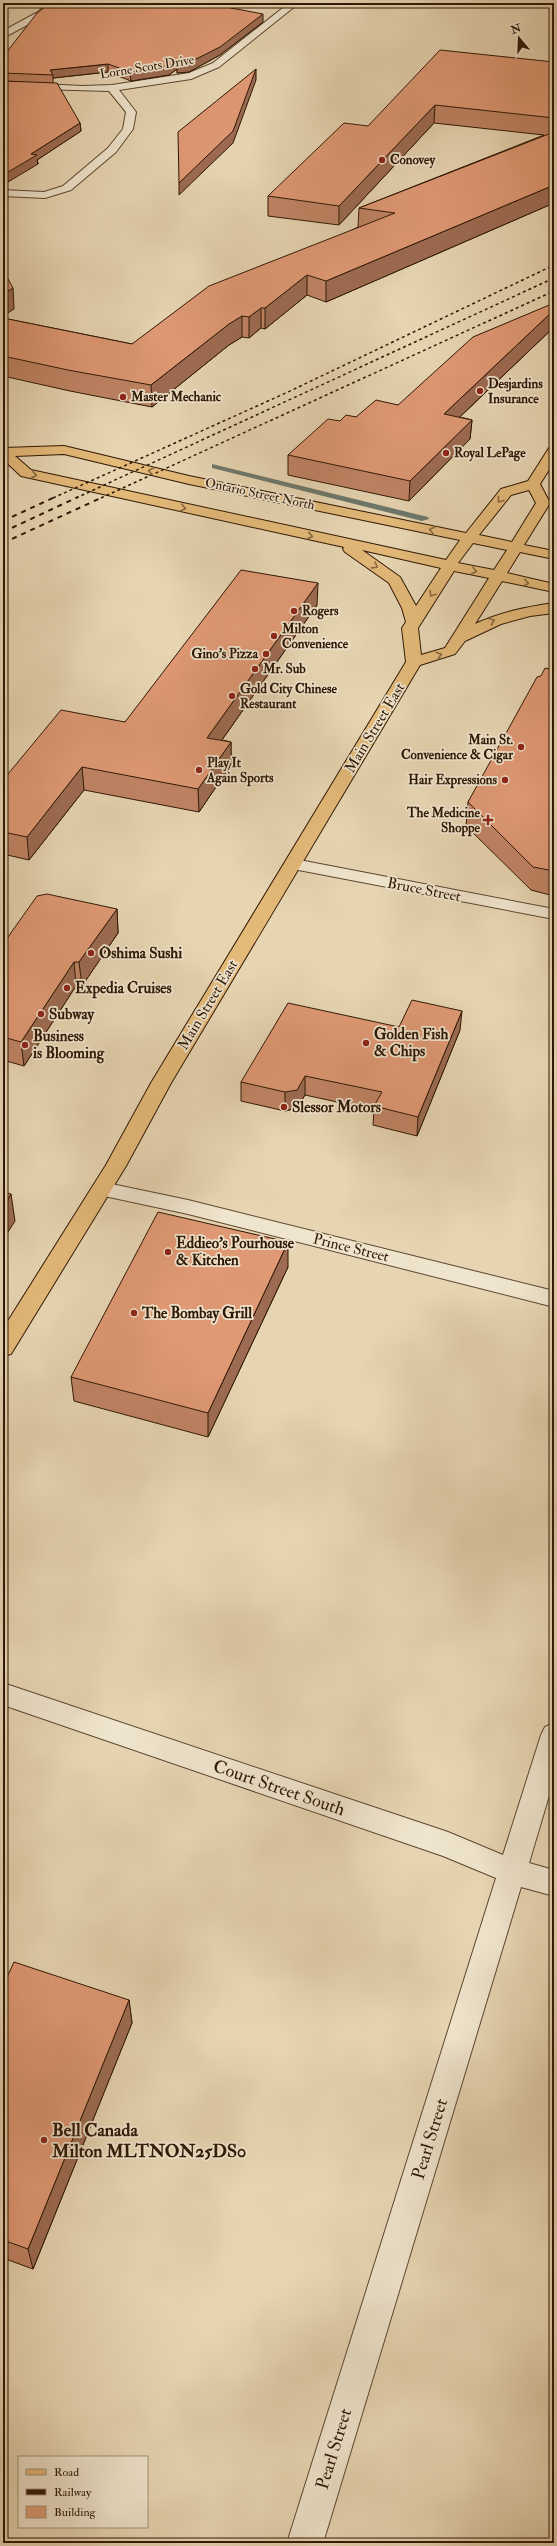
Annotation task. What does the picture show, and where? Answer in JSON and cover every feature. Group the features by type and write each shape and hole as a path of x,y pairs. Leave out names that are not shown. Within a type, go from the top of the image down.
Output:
{"main road":[{"name":"Ontario Street North","path":"3,452 64,450 189,480 554,556"},
{"path":"534,484 544,503 458,640 450,651 414,662 410,628 450,566 506,492 534,484 554,451"},
{"name":"Ontario Street North","path":"3,452 26,473 554,588"},
{"path":"343,543 395,580 410,608 414,622"},
{"path":"458,640 488,622 526,610 554,608"},
{"name":"Main Street East","path":"3,1348 102,1189 161,1084 414,662"}],"street":[{"path":"3,35 41,14 53,3"},
{"name":"Lorne Scots Drive","path":"3,85 82,89 112,88 191,76 216,65 295,3"},
{"path":"3,193 45,195 67,188 112,150 128,129 131,112 112,88"},
{"name":"Bruce Street","path":"294,864 554,914"},
{"name":"Prince Street","path":"102,1189 188,1207 554,1299"},
{"name":"Court Street South","path":"3,1694 448,1845 513,1872 554,1883"},
{"name":"Pearl Street","path":"305,2543 554,1735"}],"building":[{"path":"50,3 210,3 263,14 220,47 188,63 177,65 177,61 168,66 130,72 108,64 50,70 53,75 3,73 3,57 37,13"},
{"path":"440,50 554,62 554,118 435,105 339,206 268,196 344,123 368,126"},
{"path":"256,69 233,131 179,183 178,132"},
{"path":"3,81 57,83 80,123 31,154 37,155 3,175"},
{"path":"554,132 554,185 326,281 307,275 265,308 261,308 249,317 242,316 229,324 151,385 68,370 3,356 3,318 132,344 209,286 395,213 359,208"},
{"path":"7,277 13,288 3,294 3,278"},
{"path":"554,303 554,310 444,414 472,420 410,481 288,455 328,419 340,421 346,415 356,417 376,400 398,405 473,337"},
{"path":"241,570 318,583 207,738 231,742 198,789 82,767 27,837 3,832 3,780 61,710 125,722"},
{"path":"545,668 554,670 554,871 533,867 468,802 537,677 541,676"},
{"path":"47,894 117,909 79,962 74,962 21,1042 3,1037 3,944 37,896"},
{"path":"412,1000 462,1011 418,1117 374,1106 382,1092 305,1076 297,1090 285,1092 241,1082 288,1003 399,1027"},
{"path":"3,1192 11,1194 3,1208"},
{"path":"158,1212 288,1242 208,1413 71,1377"},
{"name":"Bell Canada Milton MLTNON25DS0","path":"14,1962 129,2000 28,2249 3,2240 3,1986"}],"waterway":[{"path":"215,466 425,519"}],"railway":[{"path":"53,498 288,392 554,265"},
{"path":"76,498 554,278"},
{"path":"101,498 554,291"},
{"path":"3,521 55,497"},
{"path":"3,532 78,497"},
{"path":"3,543 103,497"}],"place":[{"name":"Conovey","path":"382,160"},
{"name":"Desjardins Insurance","path":"480,391"},
{"name":"Master Mechanic","path":"123,397"},
{"name":"Royal LePage","path":"446,453"},
{"name":"Rogers","path":"294,611"},
{"name":"Milton Convenience","path":"274,636"},
{"name":"Gino's Pizza","path":"266,654"},
{"name":"Mr. Sub","path":"255,669"},
{"name":"Gold City Chinese Restaurant","path":"232,696"},
{"name":"Main St. Convenience & Cigar","path":"521,747"},
{"name":"Play It Again Sports","path":"199,770"},
{"name":"Hair Expressions","path":"505,780"},
{"name":"The Medicine Shoppe","path":"488,820"},
{"name":"Oshima Sushi","path":"91,953"},
{"name":"Expedia Cruises","path":"67,988"},
{"name":"Subway","path":"41,1014"},
{"name":"Golden Fish & Chips","path":"366,1043"},
{"name":"Business is Blooming","path":"25,1045"},
{"name":"Slessor Motors","path":"284,1107"},
{"name":"Eddieo's Pourhouse & Kitchen","path":"168,1252"},
{"name":"The Bombay Grill","path":"134,1313"},
{"name":"Bell Canada Milton MLTNON25DS0","path":"44,2140"}]}
